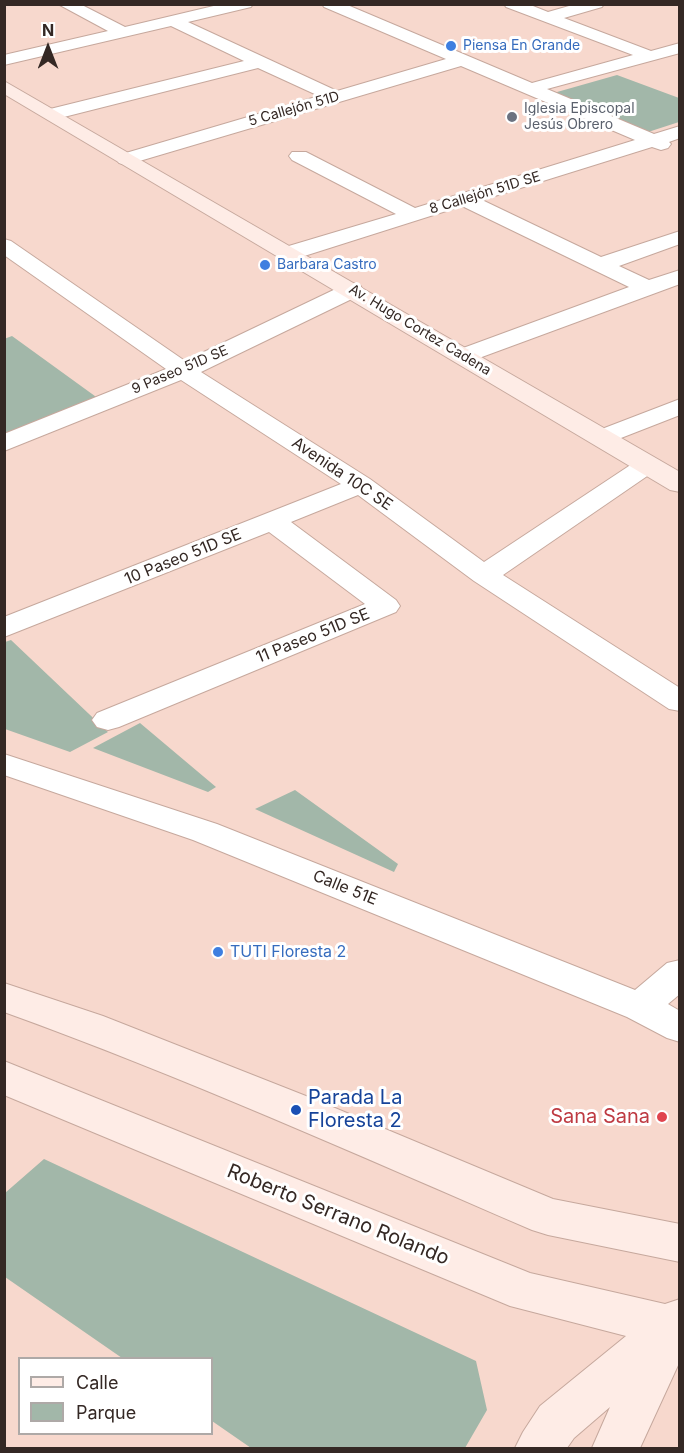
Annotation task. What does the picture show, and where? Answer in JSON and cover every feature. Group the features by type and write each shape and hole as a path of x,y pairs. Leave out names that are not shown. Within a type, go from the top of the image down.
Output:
{"street":[{"path":"66,4 123,32"},
{"path":"4,60 245,4"},
{"path":"330,4 680,152"},
{"path":"512,4 650,56"},
{"path":"548,17 596,4"},
{"path":"173,21 335,97"},
{"path":"529,89 680,48"},
{"name":"5 Callejón 51D","path":"126,159 462,60"},
{"path":"52,114 260,62"},
{"name":"Av. Hugo Cortez Cadena","path":"4,86 680,484"},
{"name":"8 Callejón 51D SE","path":"290,253 680,132"},
{"path":"299,156 414,215"},
{"path":"464,199 648,288"},
{"path":"600,265 680,237"},
{"name":"Avenida 10C SE","path":"4,245 182,370 361,485 484,575 680,702"},
{"path":"652,247 680,260"},
{"path":"463,356 680,276"},
{"name":"9 Paseo 51D SE","path":"4,442 182,370 352,290"},
{"path":"603,437 680,406"},
{"path":"484,575 647,465"},
{"name":"10 Paseo 51D SE","path":"4,628 361,485"},
{"name":"11 Paseo 51D SE","path":"108,720 386,606 272,521"},
{"name":"Calle 51E","path":"4,764 205,832 640,1007 680,1028"},
{"path":"640,1007 680,973"},
{"path":"4,997 296,1110 548,1217 680,1243"},
{"name":"Roberto Serrano Rolando","path":"4,1077 526,1292 677,1325"},
{"path":"540,1449 557,1422 677,1325"},
{"path":"616,1449 677,1325"}],"green space":[{"path":"617,75 679,98 679,122 645,133 550,94"},
{"path":"12,336 99,399 5,438 4,339"},
{"path":"11,640 108,732 70,752 5,729 5,642"},
{"path":"140,723 216,787 208,792 93,748"},
{"path":"295,790 398,864 394,872 255,809"},
{"path":"44,1159 476,1361 487,1410 465,1448 251,1448 213,1422 213,1357 121,1357 5,1277 5,1193"}],"place":[{"name":"Piensa En Grande","path":"451,46"},
{"name":"Iglesia Episcopal Jesús Obrero","path":"512,117"},
{"name":"Barbara Castro","path":"265,265"},
{"name":"TUTI Floresta 2","path":"218,952"},
{"name":"Parada La Floresta 2","path":"296,1110"},
{"name":"Sana Sana","path":"662,1117"}]}
